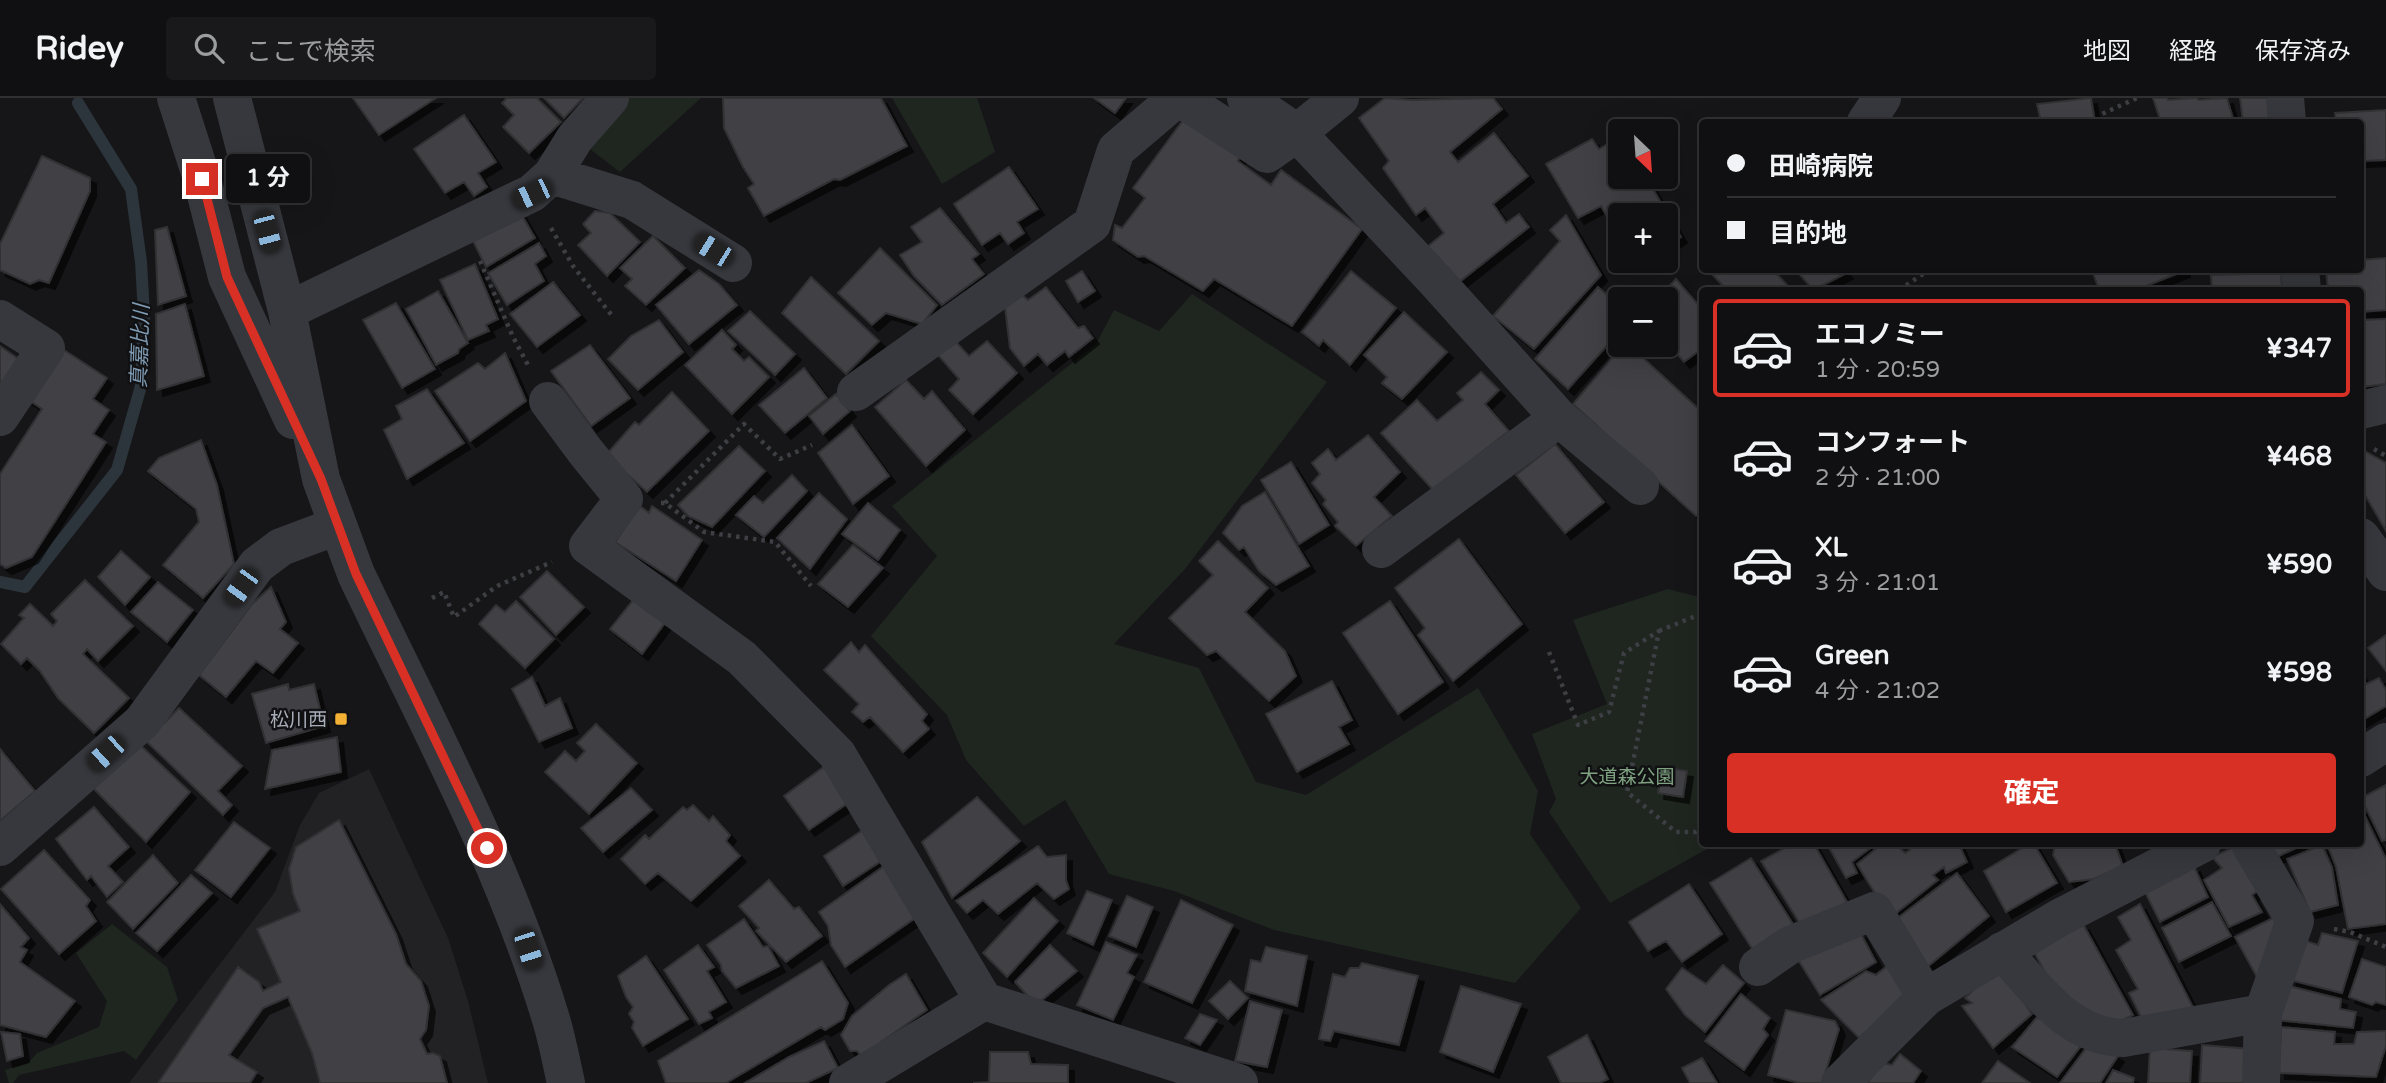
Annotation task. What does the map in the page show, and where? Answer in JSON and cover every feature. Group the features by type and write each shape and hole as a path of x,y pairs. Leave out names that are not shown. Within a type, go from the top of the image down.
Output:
{"street":[{"path":"176,98 202,179 227,277 321,479 356,574 505,889 551,1019 566,1083"},
{"path":"232,98 287,312 321,479"},
{"path":"287,312 542,184 575,138 610,98"},
{"path":"856,392 1092,224 1116,150 1179,98 1267,154 1340,98"},
{"path":"1246,98 1297,133 1435,280 1559,418 1640,486"},
{"path":"1868,119 1882,98"},
{"path":"2285,98 2287,119"},
{"path":"542,184 632,200 733,263"},
{"path":"0,319 46,348 0,417"},
{"path":"548,401 584,451 624,499 588,546 742,658 837,754 984,1001 1239,1083"},
{"path":"2364,409 2386,404"},
{"path":"1381,549 1559,418"},
{"path":"0,847 142,722 257,565 281,547 337,526"},
{"path":"2364,541 2386,572"},
{"path":"2364,756 2386,742"},
{"path":"1840,1083 1926,997 2059,918 2196,847"},
{"path":"2252,847 2295,922 2263,1013 2261,1083"},
{"path":"1758,967 1790,945 1874,911 1926,997"},
{"path":"2003,951 2062,1016 2085,1030 2105,1037 2123,1038 2263,1013"},
{"path":"848,1083 984,1001"}],"path":[{"path":"2103,119 2102,114 2137,98"},
{"path":"542,184 573,266 613,317"},
{"path":"464,225 513,337 548,401"},
{"path":"1904,287 1924,273"},
{"path":"666,503 744,424 780,458 811,445"},
{"path":"624,499 666,503 704,532 775,542 811,586"},
{"path":"432,598 444,592 454,617 498,586 588,546"},
{"path":"1549,652 1578,725 1609,712 1624,653 1659,631 1699,615"},
{"path":"1659,631 1627,792 1676,832 1699,830"},
{"path":"2295,922 2350,932 2386,947"}],"shaded area":[{"path":"369,769 448,938 468,1001 488,1083 129,1083 275,892 300,825 319,793"}],"green space":[{"path":"623,98 701,98 620,172 582,143"},
{"path":"892,98 977,98 995,152 942,184"},
{"path":"1192,294 1327,382 1185,569 1114,644 1199,668 1256,782 1306,795 1478,688 1538,791 1530,834 1581,908 1515,983 1274,930 1174,891 1109,874 1065,800 1024,826 966,760 947,715 871,636 937,556 892,506 1096,344 1114,310 1159,331"},
{"name":"大道森公園","path":"1668,589 1699,597 1699,847 1711,847 1610,903 1549,812 1556,799 1532,734 1607,704 1573,620"},
{"path":"112,924 167,967 178,1000 136,1060 124,1051 19,1075 13,1083 9,1083 5,1070 28,1063 37,1053 99,1027 107,1001 76,953"}],"building":[{"path":"353,98 436,98 379,135"},
{"path":"507,98 537,98 561,122 529,153 503,127 514,115 502,103"},
{"path":"544,98 583,98 564,118"},
{"path":"723,98 881,98 907,146 840,180 834,179 764,216 748,188 754,184 724,128"},
{"path":"1094,98 1126,98 1115,113"},
{"path":"1385,98 1493,98 1502,109 1450,152 1458,162 1494,133 1528,176 1493,204 1506,223 1519,214 1529,227 1458,283 1427,247 1444,233 1425,208 1416,215 1383,168 1389,161 1359,118"},
{"path":"2091,98 2094,119 2040,119 2037,104"},
{"path":"2153,98 2227,98 2233,119 2160,119"},
{"path":"2240,98 2268,98 2269,119 2243,119"},
{"path":"2386,110 2386,160 2364,161 2364,119 2336,119 2335,113"},
{"path":"464,115 496,162 478,173 487,187 474,196 464,182 445,193 414,149"},
{"path":"1186,116 1241,153 1238,161 1271,185 1281,170 1362,229 1292,326 1214,279 1203,291 1144,256 1138,257 1113,240 1115,225 1122,228 1145,198 1133,188"},
{"path":"1592,139 1599,149 1608,144 1608,189 1653,189 1661,203 1608,203 1608,218 1601,206 1578,218 1546,164"},
{"path":"42,156 90,178 90,191 49,283 39,280 30,284 0,270 0,244"},
{"path":"1009,167 1038,209 1017,222 1024,233 1008,244 1000,233 982,245 954,204"},
{"path":"940,208 979,254 972,259 984,274 942,305 914,276 900,255 922,242 911,227"},
{"path":"595,211 610,213 640,242 607,276 578,245 591,233 583,224"},
{"path":"520,212 535,238 486,267 470,235"},
{"path":"1566,215 1601,275 1534,349 1493,316 1560,241 1550,230"},
{"path":"167,227 186,296 158,305 155,230"},
{"path":"653,236 685,268 646,305 625,286 632,279 620,268"},
{"path":"539,243 546,256 535,264 544,281 507,305 488,273"},
{"path":"880,248 937,305 922,324 886,313 872,325 838,293"},
{"path":"2386,258 2386,310 2364,312 2364,287 2328,287 2326,273 2364,273 2364,260"},
{"path":"475,264 498,319 486,325 489,331 468,340 440,280"},
{"path":"699,270 719,284 737,305 689,344 656,305"},
{"path":"1082,271 1095,291 1078,302 1066,281"},
{"path":"1351,271 1396,308 1350,365 1323,340 1319,346 1302,332"},
{"path":"1711,273 1776,273 1789,287 1724,287"},
{"path":"1799,273 1847,273 1819,287 1810,287"},
{"path":"2093,273 2179,273 2144,287 2098,287"},
{"path":"2281,273 2282,287 2212,287 2211,275"},
{"path":"811,277 879,341 846,374 782,313"},
{"path":"1676,279 1699,305 1699,351 1684,362 1678,355 1678,287 1668,287"},
{"path":"553,282 580,315 537,347 510,314"},
{"path":"1046,287 1078,328 1084,326 1093,338 1069,357 1065,351 1047,365 1038,354 1024,366 1010,348 1005,307 1021,294 1028,300"},
{"path":"1598,287 1608,296 1608,344 1568,389 1535,359"},
{"path":"438,291 468,343 459,349 458,353 436,365 406,309"},
{"path":"396,303 435,369 402,388 363,320"},
{"path":"185,304 204,376 157,390 156,314"},
{"path":"750,311 795,354 775,375 728,331"},
{"path":"1404,312 1447,352 1402,399 1382,383 1387,377 1364,355"},
{"path":"2386,319 2386,384 2364,387 2364,320"},
{"path":"659,320 683,352 638,390 608,359 631,336"},
{"path":"722,330 736,345 732,349 744,361 749,357 769,377 732,414 685,365"},
{"path":"987,341 1017,373 973,414 949,390 959,379 938,355 956,342 969,356"},
{"path":"590,345 630,398 591,426 551,371"},
{"path":"0,346 26,364 9,386 0,381"},
{"path":"61,348 107,378 93,399 109,410 93,434 106,442 32,557 6,568 0,564 0,474 42,409 27,399"},
{"path":"505,353 526,401 470,441 435,391 478,363 485,369"},
{"path":"1613,357 1642,357 1699,409 1699,515 1696,516 1573,404"},
{"path":"804,368 827,398 785,433 759,405"},
{"path":"1481,372 1499,390 1485,404 1509,431 1433,490 1381,433 1417,400 1437,421 1463,400 1457,393"},
{"path":"906,380 924,399 932,391 965,430 926,466 875,407"},
{"path":"427,389 464,443 407,479 384,430 402,419 396,406"},
{"path":"672,392 709,431 647,492 606,455 635,422 639,425"},
{"path":"836,394 850,411 823,434 809,416"},
{"path":"852,425 889,476 853,504 818,453"},
{"path":"1368,435 1400,472 1374,497 1392,516 1356,546 1335,526 1338,522 1323,504 1326,500 1312,483 1320,474 1312,463 1328,449 1336,460"},
{"path":"201,440 217,485 234,564 203,598 163,565 199,522 196,509 148,471 159,458"},
{"path":"1555,444 1604,502 1565,533 1516,475"},
{"path":"739,446 765,471 712,527 688,516 678,505"},
{"path":"2364,451 2386,463 2386,531 2364,493"},
{"path":"1291,462 1329,525 1299,544 1261,480"},
{"path":"792,475 807,491 764,537 736,515 754,496 763,503"},
{"path":"1265,492 1309,566 1276,585 1259,571 1244,547 1239,550 1223,533 1242,506"},
{"path":"819,493 847,519 810,569 777,538"},
{"path":"868,503 900,530 878,560 842,534"},
{"path":"640,506 649,513 652,506 702,540 676,581 615,542"},
{"path":"1459,539 1522,624 1453,681 1418,635 1425,628 1395,588"},
{"path":"1218,541 1268,588 1245,612 1285,651 1296,676 1269,701 1216,651 1207,655 1169,618 1213,575 1199,561"},
{"path":"853,545 883,568 848,607 818,584"},
{"path":"121,551 150,577 125,605 98,577"},
{"path":"547,571 584,607 556,635 520,597"},
{"path":"85,580 133,626 98,661 87,649 83,654 129,698 94,733 58,698 40,671 27,658 21,664 1,644 24,618 19,615 30,604 53,626 57,621 51,614"},
{"path":"158,582 193,610 167,642 131,612"},
{"path":"271,587 286,622 280,629 298,643 273,673 256,661 226,697 199,675 252,604"},
{"path":"634,599 665,623 642,654 610,629"},
{"path":"516,601 554,639 525,668 479,624 496,605 505,612"},
{"path":"1390,601 1443,682 1398,714 1343,633"},
{"path":"2386,635 2386,671 2368,648"},
{"path":"851,642 859,652 865,645 927,714 922,721 929,729 903,752 870,717 863,722 852,712 859,704 824,670"},
{"path":"532,677 545,706 560,698 572,728 539,742 512,689"},
{"path":"2379,678 2386,690 2386,706 2364,719 2364,680 2366,684"},
{"path":"1332,681 1352,720 1339,727 1349,744 1297,772 1266,714"},
{"path":"288,684 289,690 314,684 324,726 266,743 252,694"},
{"path":"179,708 242,766 218,791 232,805 223,815 146,741"},
{"path":"596,724 637,763 589,814 545,772 565,751 576,761 585,751 577,743"},
{"path":"337,737 341,772 265,789 272,750"},
{"path":"137,742 190,792 146,842 92,787"},
{"path":"0,749 35,791 0,821"},
{"path":"825,766 851,801 809,830 784,796"},
{"path":"1662,767 1687,771 1683,797 1658,793"},
{"path":"2386,785 2386,840 2382,841 2364,804 2364,796"},
{"path":"631,788 652,810 603,852 581,828"},
{"path":"977,797 1020,841 952,898 922,842"},
{"path":"693,805 709,821 713,816 730,835 726,841 740,856 691,901 658,873 645,884 621,859 645,835 649,839 683,807 687,810"},
{"path":"94,807 129,847 108,866 123,882 107,897 91,876 87,880 56,839"},
{"path":"2364,814 2386,859 2386,924 2348,929 2336,867 2328,847 2364,847"},
{"path":"339,820 396,934 406,964 421,981 429,1006 426,1030 420,1039 427,1054 440,1056 447,1083 320,1083 312,1053 288,997 263,1008 229,1055 257,1072 250,1083 158,1083 238,967 259,982 263,991 281,982 257,929 300,911 293,894 289,869 296,847"},
{"path":"234,822 270,848 231,897 195,870"},
{"path":"866,828 886,858 843,886 824,856"},
{"path":"1038,846 1047,857 1066,855 1066,880 1069,889 1054,899 1037,883 998,914 983,900 967,913 956,901"},
{"path":"1787,847 1816,847 1847,902 1802,927 1761,861"},
{"path":"1829,847 1872,847 1852,862 1857,873 1846,878"},
{"path":"1878,847 1899,847 1905,853 1910,850 1908,847 1960,847 1967,862 1946,873 1944,867 1933,875 1938,880 1890,918 1857,864"},
{"path":"2024,847 2036,847 2057,883 2006,912 1984,871"},
{"path":"2055,847 2116,847 2123,866 2094,879 2069,882 2053,855"},
{"path":"2234,847 2261,889 2252,895 2262,912 2229,927 2204,880 2222,868 2212,857"},
{"path":"2264,847 2298,847 2273,859"},
{"path":"2323,847 2332,867 2338,905 2310,912 2287,859"},
{"path":"44,850 90,900 86,906 96,921 59,954 1,889"},
{"path":"153,855 178,883 133,929 107,902"},
{"path":"1751,858 1793,924 1753,950 1710,883"},
{"path":"887,864 921,914 845,967 831,945 828,926 819,912"},
{"path":"2194,866 2208,897 2160,922 2144,890"},
{"path":"1957,873 1989,916 1926,968 1895,920"},
{"path":"191,875 212,893 157,951 136,933"},
{"path":"769,880 794,909 799,907 822,936 786,962 756,931 759,928 739,906"},
{"path":"1689,884 1722,934 1682,962 1666,941 1648,951 1629,922"},
{"path":"1087,891 1112,900 1093,945 1067,933"},
{"path":"1127,896 1153,907 1136,947 1109,936"},
{"path":"1034,898 1058,921 1007,977 983,953"},
{"path":"1181,900 1233,925 1192,1003 1144,982"},
{"path":"2212,902 2231,936 2179,962 2162,928"},
{"path":"0,904 29,938 21,947 27,950 20,962 75,1001 46,1037 0,1025"},
{"path":"2140,904 2198,1017 2145,1025 2129,993 2138,989 2116,950 2131,940 2118,917"},
{"path":"2277,916 2258,979 2235,937"},
{"path":"744,919 763,947 768,946 779,966 736,988 722,971 721,965 707,945"},
{"path":"2083,924 2133,1015 2103,1030 2070,1019 2034,952"},
{"path":"1860,932 1876,962 1820,995 1797,958"},
{"path":"2322,933 2358,941 2342,993 2290,980 2303,940 2318,945"},
{"path":"1106,942 1137,955 1127,973 1134,977 1113,1020 1077,1005"},
{"path":"698,945 714,967 707,971 726,1002 709,1012 712,1018 699,1024 664,970"},
{"path":"1050,945 1077,971 1036,1005 1015,982"},
{"path":"1266,947 1307,956 1297,1006 1245,991 1251,960 1261,962"},
{"path":"646,956 688,1019 643,1046 632,1028 634,1022 629,1014 633,1007 618,976"},
{"path":"2362,959 2386,967 2386,1005 2376,1002 2372,1005 2349,997"},
{"path":"822,961 848,1003 843,1019 825,1030 821,1027 726,1083 666,1083 658,1061"},
{"path":"1362,963 1418,976 1399,1045 1334,1031 1330,1041 1319,1039 1333,974 1345,977 1350,968 1359,968"},
{"path":"1723,965 1744,983 1705,1032 1685,1015 1666,989 1682,968 1706,984"},
{"path":"1887,966 1910,993 1859,1038 1821,1000 1866,971 1876,975"},
{"path":"2003,972 2032,1014 1993,1048 1962,1006 1972,1003 1965,998 1986,978"},
{"path":"906,974 927,1010 861,1056 857,1051 850,1051 841,1035 852,1016"},
{"path":"1230,981 1248,998 1228,1019 1209,1001"},
{"path":"2281,984 2341,999 2340,1009 2356,1012 2353,1028 2277,1020"},
{"path":"1461,986 1521,1004 1493,1072 1440,1052"},
{"path":"1741,994 1770,1018 1763,1029 1768,1035 1744,1070 1705,1041"},
{"path":"1250,1001 1282,1010 1267,1067 1235,1061"},
{"path":"1786,1010 1835,1021 1839,1029 1822,1083 1800,1083 1768,1075"},
{"path":"1200,1014 1217,1020 1200,1045 1185,1038"},
{"path":"2037,1017 2084,1042 2057,1077 2012,1047"},
{"path":"2281,1027 2335,1032 2334,1044 2354,1044 2357,1032 2386,1031 2386,1046 2376,1077 2279,1073"},
{"path":"1,1032 20,1034 23,1056 7,1061"},
{"path":"1587,1035 1608,1079 1599,1083 1561,1083 1548,1057"},
{"path":"2092,1040 2118,1056 2100,1083 2060,1083"},
{"path":"824,1041 838,1068 806,1083 745,1083 789,1057"},
{"path":"2202,1045 2251,1049 2249,1083 2200,1083"},
{"path":"2150,1048 2192,1051 2190,1083 2148,1083"},
{"path":"990,1052 1028,1052 1031,1064 1068,1065 1068,1083 973,1083 989,1082"},
{"path":"1900,1054 1921,1071 1913,1083 1867,1083 1883,1063 1892,1065"},
{"path":"1702,1058 1717,1083 1690,1083 1682,1068"},
{"path":"1998,1061 2030,1083 1982,1083"},
{"path":"2113,1070 2134,1078 2133,1083 2106,1083"}],"waterway":[{"name":"真嘉比川","path":"0,582 25,587 117,470 141,386 144,314 141,262 131,189 78,103"}],"place":[{"name":"松川西","path":"341,719"}],"route":[{"path":"202,179 227,277 321,479 356,574 487,848"}]}
